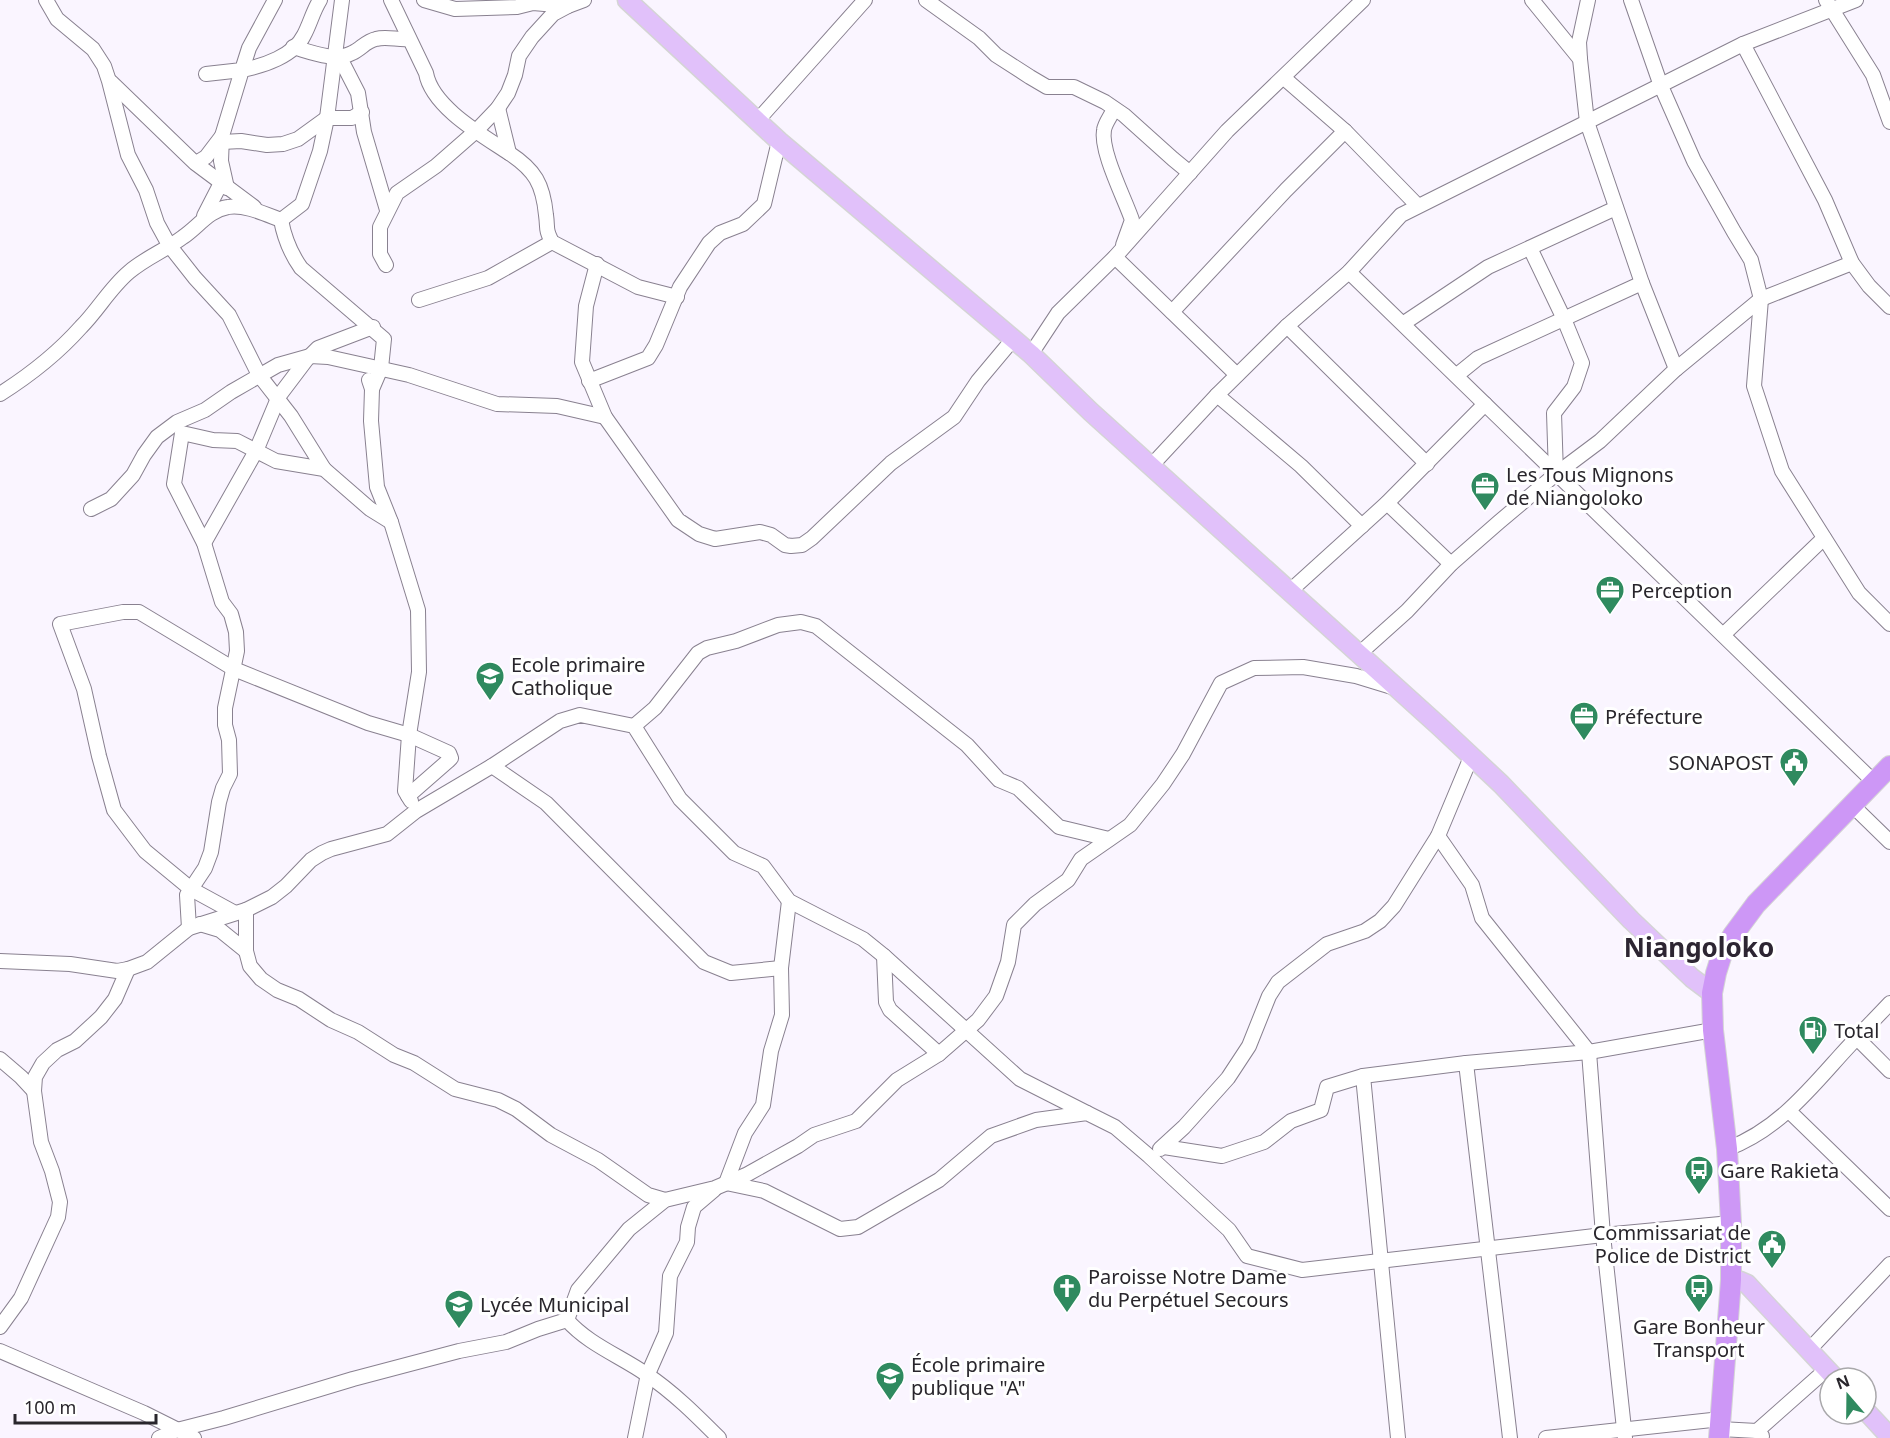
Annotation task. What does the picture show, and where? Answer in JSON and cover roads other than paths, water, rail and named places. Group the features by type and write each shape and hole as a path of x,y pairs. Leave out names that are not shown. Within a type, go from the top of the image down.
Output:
{"highway":[{"path":"1720,1429 1731,1280 1727,1149 1713,1030 1712,993 1722,954 1733,935 1769,888 1890,766"}],"main road":[{"path":"636,4 779,141 1014,338 1151,466 1471,756 1632,920 1692,978 1712,993"},
{"path":"1731,1280 1747,1284 1824,1366"},
{"path":"1878,1424 1890,1437"}],"street":[{"path":"46,0 57,19 93,49 104,66 110,81 128,155 146,190 157,223 169,245 229,315 259,375 291,416 324,469 370,509 390,522"},
{"path":"200,223 224,185 221,161 222,139 249,48 275,0"},
{"path":"206,74 242,70 268,63 293,47 302,39 320,0"},
{"path":"281,220 302,204 320,151 337,56 342,0"},
{"path":"391,0 426,73 427,80 448,110 526,164 540,183 547,217 546,230 552,242 638,287 676,297"},
{"path":"424,0 455,9 517,7 533,3 567,6"},
{"path":"386,265 380,254 380,226 397,193 436,166 476,131 498,108 508,93 521,53 532,37 553,14 584,0"},
{"path":"757,121 865,0"},
{"path":"926,0 979,38 996,55 1047,87 1074,87 1105,102 1124,115 1191,172"},
{"path":"1031,354 1058,313 1117,255 1227,131 1363,0"},
{"path":"1532,0 1580,59"},
{"path":"1588,0 1579,42 1587,122 1642,283 1676,369"},
{"path":"1631,0 1661,86 1694,161 1751,260 1761,299 1754,386 1782,471 1859,593 1890,624"},
{"path":"1151,466 1217,395 1287,326 1349,272 1401,215 1743,44 1828,5 1856,0"},
{"path":"1828,5 1873,75 1890,122"},
{"path":"293,47 337,56 349,55 378,38 408,39"},
{"path":"1743,44 1825,200 1852,263 1869,286 1890,307"},
{"path":"337,56 358,93 364,132 387,210"},
{"path":"1284,78 1346,131 1417,205"},
{"path":"110,81 196,163 260,213"},
{"path":"498,108 509,153"},
{"path":"1114,109 1104,129 1103,140 1109,162 1132,220 1117,255"},
{"path":"222,139 267,146 283,144 298,140 327,118 352,118 362,112"},
{"path":"1172,312 1286,190 1346,131"},
{"path":"196,163 206,157 222,139"},
{"path":"590,381 648,358 656,345 680,287 709,243 720,233 742,224 764,204 779,141"},
{"path":"0,394 29,376 60,349 83,325 115,285 130,271 182,238 218,209 229,206 242,207 281,220"},
{"path":"1404,323 1488,267 1616,208"},
{"path":"281,220 294,259 301,268 384,339 381,368 372,389"},
{"path":"419,300 488,278 552,242"},
{"path":"1530,248 1582,363 1575,387 1554,413 1556,474"},
{"path":"1117,255 1237,375"},
{"path":"1359,654 1407,610 1451,564 1556,474 1600,441 1676,369 1761,299 1852,263"},
{"path":"597,264 586,306 582,362 605,417 678,520 699,534 715,539 760,532 771,535 785,545 802,545 891,464 954,417 1014,338"},
{"path":"1349,272 1874,782"},
{"path":"1457,375 1478,358 1642,283"},
{"path":"1287,326 1426,464"},
{"path":"204,543 256,451 277,400 310,356 318,348 372,327"},
{"path":"91,509 111,499 133,475 157,437 177,422 205,410 278,365 310,356 365,364 409,375 497,404 557,406 605,417"},
{"path":"365,364 372,389 370,421 377,487 418,610 418,672 409,735 405,791 416,811"},
{"path":"1217,395 1301,466 1362,526"},
{"path":"1290,591 1387,503 1485,404"},
{"path":"165,431 213,440 237,441 276,461 324,469"},
{"path":"182,433 174,484 204,543 222,602 231,614 236,632 237,651 225,717 229,740 230,774 219,802 211,852 205,868 187,895 195,926"},
{"path":"1387,503 1451,564"},
{"path":"1723,635 1824,538"},
{"path":"241,912 191,889 145,851 114,810 84,689 60,624 123,612 139,612 234,669 368,723 409,735 447,751 451,758 408,796"},
{"path":"634,726 655,708 698,653 778,625 801,622 816,626 859,658 967,745 999,780 1018,788 1059,827 1109,839"},
{"path":"635,1438 648,1374 666,1333 670,1276 687,1242 694,1207 721,1186 814,1136 856,1121 897,1080 939,1054 978,1020 996,996 1008,962 1014,925 1035,904 1068,880 1081,859 1130,825 1163,784 1183,754 1221,683 1254,668 1303,667 1356,676 1396,688"},
{"path":"0,961 70,964 117,970 128,969 147,962 180,933 241,912 272,897 311,860 322,853 387,834 416,811 492,766 560,721 580,715 634,726 680,799 734,854 763,866 789,901 863,939 1020,1079 1115,1127 1229,1230 1247,1256 1302,1270 1603,1235 1731,1223"},
{"path":"1149,1156 1164,1147 1228,1078 1249,1047 1269,996 1278,982 1327,944 1365,931 1380,921 1394,906 1438,836 1471,756"},
{"path":"492,766 546,803 704,962 731,973 782,968"},
{"path":"1852,805 1890,842"},
{"path":"1438,836 1472,885 1482,918 1589,1052 1603,1235 1624,1434"},
{"path":"721,1186 745,1133 763,1105 771,1051 782,1015 782,968 789,901"},
{"path":"241,912 250,966 261,979 277,990 299,999 331,1020 358,1032 394,1055 414,1063 455,1089 498,1100 516,1109 551,1135 598,1160 648,1195 665,1200"},
{"path":"195,926 220,930 246,951"},
{"path":"884,956 886,1002 890,1010 939,1054"},
{"path":"0,1327 21,1298 58,1217 60,1202 41,1142 34,1091 35,1077 43,1063 57,1050 75,1041 101,1017 115,999 128,969"},
{"path":"1727,1149 1768,1128 1789,1110 1890,1003"},
{"path":"1164,1147 1222,1156 1264,1142 1291,1121 1321,1110 1327,1087 1363,1076 1466,1063 1589,1052 1713,1030"},
{"path":"1856,1037 1890,1071"},
{"path":"0,1059 34,1091"},
{"path":"1466,1063 1510,1438"},
{"path":"1363,1076 1398,1438"},
{"path":"1789,1110 1890,1209"},
{"path":"567,1320 578,1290 629,1229 665,1200 721,1186 764,1191 840,1229 858,1227 939,1180 991,1136 1036,1120 1087,1113"},
{"path":"1809,1350 1890,1264"},
{"path":"567,1320 578,1332 648,1374 683,1403 719,1438"},
{"path":"159,1438 177,1430 459,1351 506,1342 567,1320"},
{"path":"0,1351 144,1413 194,1438"},
{"path":"1546,1438 1720,1429 1760,1435 1818,1385"}],"place":[{"name":"Les Tous Mignons de Niangoloko","path":"1485,512"},
{"name":"Perception","path":"1610,616"},
{"name":"Ecole primaire Catholique","path":"490,702"},
{"name":"Préfecture","path":"1584,742"},
{"name":"SONAPOST","path":"1794,788"},
{"name":"Total","path":"1813,1056"},
{"name":"Gare Rakieta","path":"1699,1196"},
{"name":"Commissariat de Police de District","path":"1772,1270"},
{"name":"Paroisse Notre Dame du Perpétuel Secours","path":"1067,1314"},
{"name":"Gare Bonheur Transport","path":"1699,1314"},
{"name":"Lycée Municipal","path":"459,1330"},
{"name":"École primaire publique \"A\"","path":"890,1402"}],"district":[{"name":"Niangoloko","path":"1699,947"}]}
